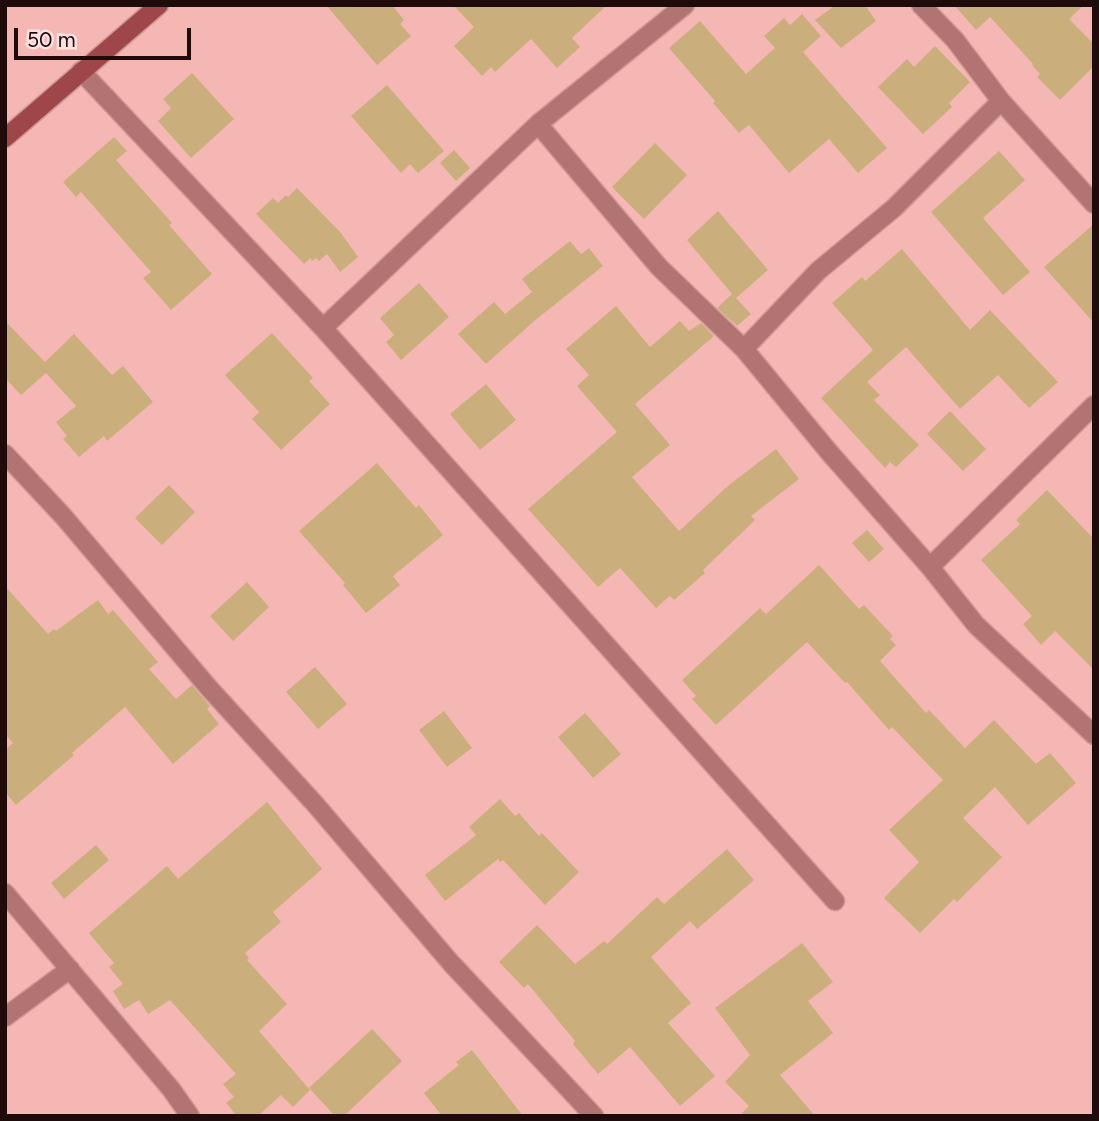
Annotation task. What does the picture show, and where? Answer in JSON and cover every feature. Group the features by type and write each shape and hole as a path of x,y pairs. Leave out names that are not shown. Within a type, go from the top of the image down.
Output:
{"street":[{"path":"5,138 159,5"},
{"path":"323,328 538,124 685,5"},
{"path":"921,5 955,40 1001,101 1094,204"},
{"path":"81,71 323,328 835,901"},
{"path":"744,349 818,271 894,208 1001,101"},
{"path":"538,124 659,267 744,349 837,462 930,566 976,625 1094,735"},
{"path":"930,566 1094,405"},
{"path":"5,454 63,516 209,688 315,804 451,963 594,1116"},
{"path":"5,893 171,1089 190,1116"},
{"path":"5,1017 70,969"}],"building":[{"path":"326,5 392,5 404,20 400,24 411,36 377,65"},
{"path":"453,5 607,5 572,38 580,47 557,68 531,39 495,72 491,67 482,76 454,46 474,27"},
{"path":"836,5 865,5 876,21 841,48 815,20"},
{"path":"954,5 1084,5 1069,19 1094,44 1094,66 1060,100 1037,77 1040,74 1033,64 990,17 976,30"},
{"path":"802,14 821,36 803,52 887,148 858,173 829,139 789,173 749,125 739,133 669,48 700,21 746,74 775,48 764,36 784,18 790,25"},
{"path":"935,46 970,82 949,103 952,107 923,134 878,87 907,59 914,67"},
{"path":"192,73 234,119 191,158 158,121 171,108 163,99"},
{"path":"387,85 444,151 418,173 410,164 401,173 351,116"},
{"path":"114,137 127,151 116,160 172,223 169,225 212,274 171,310 143,278 151,272 81,192 76,197 63,182"},
{"path":"655,143 687,175 644,219 612,187"},
{"path":"454,150 470,168 456,181 440,163"},
{"path":"999,151 1025,180 983,218 1030,272 1003,295 931,212"},
{"path":"297,188 341,233 358,257 340,272 327,254 319,261 316,258 312,261 310,258 304,264 256,214 273,198 278,203"},
{"path":"718,211 768,270 736,298 751,314 737,326 717,308 732,294 687,240"},
{"path":"1094,224 1094,323 1044,267"},
{"path":"570,241 581,254 589,248 603,266 486,364 458,334 494,302 505,314 532,292 522,279"},
{"path":"902,249 970,330 990,310 1058,382 1029,408 998,375 960,409 906,347 867,382 880,395 874,400 919,445 896,467 890,462 885,468 821,398 873,350 832,303 862,277 865,281"},
{"path":"419,283 449,317 401,360 386,342 394,335 380,318"},
{"path":"616,306 650,347 680,321 689,331 701,323 714,336 635,404 670,445 632,477 679,531 729,485 776,449 799,479 751,516 755,520 703,570 705,573 674,600 670,596 656,608 620,568 598,587 528,509 617,432 577,386 589,375 566,349"},
{"path":"5,321 45,362 74,334 112,375 123,366 153,402 107,441 104,436 79,457 63,439 67,436 56,422 76,406 46,373 21,395 5,378"},
{"path":"272,333 313,378 309,381 330,404 281,450 252,419 259,412 225,375"},
{"path":"486,384 516,420 480,450 450,414"},
{"path":"950,411 986,449 963,471 927,434"},
{"path":"377,463 416,508 419,505 443,535 393,576 400,585 366,613 343,585 345,583 299,531"},
{"path":"169,485 195,512 162,545 135,518"},
{"path":"1047,490 1094,539 1094,670 1055,631 1041,645 1023,624 1032,616 981,560 1020,524 1016,520"},
{"path":"867,530 884,549 869,562 852,543"},
{"path":"819,565 859,609 864,605 893,636 890,639 896,645 880,661 926,713 929,710 965,748 994,720 1036,764 1050,753 1076,783 1028,825 995,787 963,818 1002,857 957,902 954,899 920,933 884,898 919,862 889,830 943,780 892,727 889,730 807,642 716,725 692,699 696,696 682,680 760,608 766,614"},
{"path":"247,582 269,607 233,641 210,616"},
{"path":"5,586 48,634 98,600 108,614 113,610 158,662 149,669 176,699 192,685 210,706 207,709 219,724 173,764 125,707 16,805 5,792 5,750 13,743 5,734"},
{"path":"315,667 347,704 318,729 286,692"},
{"path":"444,711 472,748 447,767 419,730"},
{"path":"585,713 621,754 593,778 558,737"},
{"path":"500,799 515,816 519,813 539,836 542,833 579,872 545,905 503,860 500,862 498,859 445,901 425,875 476,835 469,827"},
{"path":"267,802 322,869 273,912 281,922 245,953 249,958 247,960 287,1004 259,1031 310,1090 293,1107 281,1095 258,1116 237,1116 226,1103 234,1097 223,1084 236,1074 170,1000 148,1014 139,1000 124,1009 113,991 123,984 109,967 114,963 89,933 167,866 178,879"},
{"path":"96,845 109,860 64,899 51,883"},
{"path":"727,849 754,880 697,929 690,921 651,957 691,1003 668,1023 715,1076 680,1106 630,1047 598,1074 573,1044 575,1041 528,984 524,988 499,962 537,925 575,964 604,941 607,944 657,897 664,904"},
{"path":"802,943 833,982 808,1001 833,1033 780,1075 815,1116 739,1116 749,1106 725,1082 750,1055 715,1008"},
{"path":"372,1029 402,1061 344,1116 335,1116 309,1088"},
{"path":"472,1050 523,1116 442,1116 424,1093 459,1065 456,1062"}]}
